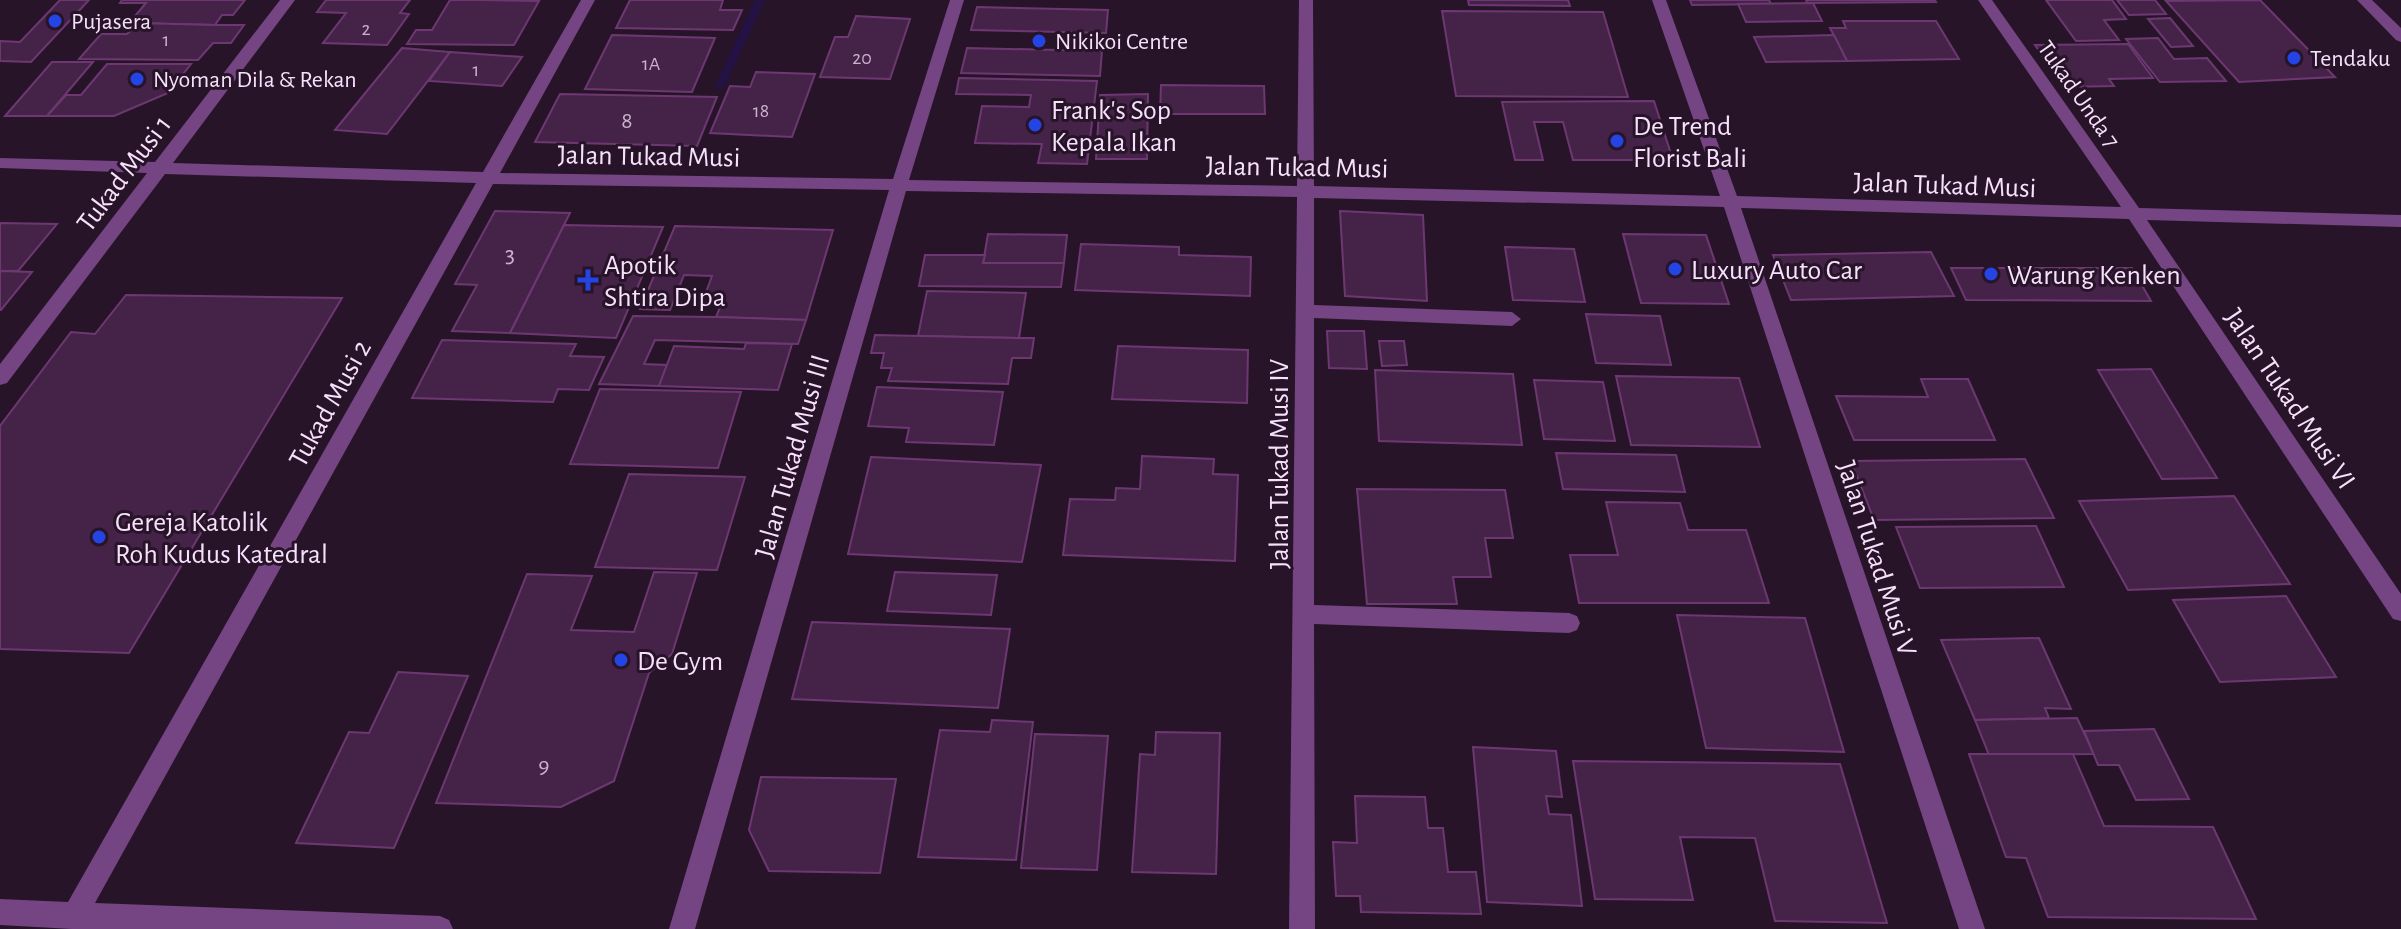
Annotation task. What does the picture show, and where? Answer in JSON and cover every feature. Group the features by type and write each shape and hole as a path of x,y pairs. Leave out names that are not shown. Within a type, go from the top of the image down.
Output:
{"street":[{"name":"Tukad Musi 1","path":"0,378 288,0"},
{"name":"Tukad Musi 2","path":"73,917 588,0"},
{"name":"Jalan Tukad Musi III","path":"682,929 899,186 957,0"},
{"name":"Jalan Tukad Musi IV","path":"1302,929 1306,0"},
{"name":"Jalan Tukad Musi V","path":"1659,0 1731,204 1972,929"},
{"name":"Tukad Unda 7","path":"1985,0 2135,215"},
{"path":"2364,0 2401,37"},
{"name":"Jalan Tukad Musi","path":"0,163 488,178 1307,192 2401,221"},
{"name":"Jalan Tukad Musi VI","path":"2135,215 2401,612"},
{"path":"1307,311 1512,319"},
{"path":"1304,614 1569,623"},
{"path":"0,912 440,929"}],"building":[{"name":"Pujasera","path":"60,0 89,0 31,62 0,61 0,41 20,42"},
{"path":"122,0 245,0 233,15 222,15 215,25 129,23 146,3 120,3"},
{"path":"326,0 410,0 400,13 409,14 387,45 323,43 346,13 317,12"},
{"path":"450,0 539,1 514,45 407,44 416,30 432,30"},
{"path":"630,0 723,0 720,10 742,10 733,30 616,28"},
{"path":"1468,0 1568,0 1570,6 1469,5"},
{"path":"1690,0 1769,0 1771,4 1692,5"},
{"path":"1806,0 1935,0 1936,2 1807,3"},
{"path":"2046,0 2112,0 2126,19 2104,20 2119,40 2076,41"},
{"path":"2117,0 2155,0 2166,14 2129,15"},
{"path":"2260,0 2335,77 2239,82 2166,1"},
{"path":"1813,3 1822,21 1746,22 1738,4"},
{"path":"977,7 1108,10 1106,33 971,30"},
{"path":"1442,11 1603,12 1628,97 1456,96"},
{"path":"856,16 910,19 890,79 820,77 835,37 848,37"},
{"path":"2170,18 2193,46 2171,47 2148,19"},
{"path":"1843,21 1936,21 1959,59 1847,61 1830,28 1846,28"},
{"path":"139,23 244,25 231,43 213,43 198,60 79,59 101,34 127,34"},
{"path":"612,35 715,38 692,92 585,89"},
{"path":"1834,35 1847,61 1766,62 1754,37"},
{"path":"2158,38 2174,59 2207,58 2226,81 2160,82 2126,39"},
{"path":"2128,44 2153,78 2109,79 2114,86 2063,87 2035,45"},
{"path":"402,48 450,52 387,134 335,130"},
{"path":"967,48 1102,51 1100,76 961,73"},
{"path":"450,52 522,57 502,86 429,81"},
{"path":"52,62 93,62 47,116 5,116"},
{"name":"Nyoman Dila & Rekan","path":"107,64 191,64 168,93 114,116 47,116 66,95 81,95"},
{"path":"756,72 815,74 792,137 710,133 730,86 750,87"},
{"name":"Frank's Sop Kepala Ikan","path":"959,78 1097,81 1087,164 1038,163 1042,144 975,143 982,106 1029,107 1031,95 956,94"},
{"path":"1161,85 1264,86 1265,114 1160,114"},
{"path":"560,94 717,97 697,146 535,142"},
{"path":"1148,94 1147,159 1096,159 1100,95"},
{"name":"De Trend Florist Bali","path":"1654,101 1673,160 1573,160 1563,122 1534,122 1543,160 1515,160 1502,102"},
{"path":"495,211 570,213 510,333 452,331 477,285 455,284"},
{"path":"1340,211 1423,215 1427,301 1345,296"},
{"path":"0,223 57,224 18,271 0,271"},
{"name":"Apotik Shtira Dipa","path":"564,225 663,227 616,338 510,333"},
{"path":"675,226 833,230 806,320 716,317 725,295 705,295 712,276 684,275 670,310 640,309"},
{"path":"988,234 1067,235 1064,263 983,263"},
{"name":"Luxury Auto Car","path":"1623,234 1706,235 1729,304 1641,303"},
{"path":"1081,244 1179,247 1179,255 1251,257 1250,296 1075,290"},
{"path":"1505,247 1574,249 1585,302 1513,300"},
{"path":"1931,252 1954,296 1791,300 1773,255"},
{"path":"925,255 985,255 983,263 1064,263 1061,287 919,286"},
{"path":"1951,268 2132,268 2151,301 1966,300"},
{"path":"0,271 32,272 1,310 0,310"},
{"path":"927,291 1026,293 1019,338 918,336"},
{"name":"Gereja Katolik Roh Kudus Katedral","path":"126,295 342,298 129,653 0,649 0,426 71,332 95,334"},
{"path":"1586,314 1660,316 1671,365 1596,363"},
{"path":"633,316 806,320 798,344 655,340 644,364 667,365 659,386 599,384"},
{"path":"1327,331 1364,331 1367,369 1329,368"},
{"path":"875,335 1034,338 1031,358 1012,358 1008,384 888,381 892,368 881,368 884,353 871,353"},
{"path":"442,340 576,344 570,356 604,357 589,390 558,389 553,402 412,398"},
{"path":"1379,341 1404,341 1407,365 1382,366"},
{"path":"746,343 792,344 778,390 659,386 674,346 744,349"},
{"path":"1118,346 1248,350 1247,403 1112,399"},
{"path":"2151,369 2217,478 2162,479 2098,370"},
{"path":"1375,370 1513,374 1522,445 1379,441"},
{"path":"1616,376 1739,378 1760,447 1631,445"},
{"path":"1921,379 1968,379 1995,440 1854,440 1836,396 1928,397"},
{"path":"1534,380 1603,382 1615,441 1544,439"},
{"path":"877,387 1003,392 994,445 906,442 909,428 868,426"},
{"path":"600,389 741,392 718,468 570,464"},
{"path":"1556,453 1676,455 1685,492 1563,489"},
{"path":"1142,456 1214,459 1213,474 1238,475 1235,561 1063,555 1070,499 1115,500 1116,488 1140,489"},
{"path":"871,457 1041,465 1022,562 848,554"},
{"path":"2025,459 2054,518 1874,520 1851,461"},
{"path":"629,474 745,477 717,570 595,567"},
{"path":"1357,489 1505,490 1513,538 1485,538 1491,577 1453,577 1457,604 1367,604"},
{"path":"2234,496 2290,584 2128,590 2079,501"},
{"path":"1606,502 1680,503 1688,530 1746,530 1769,603 1579,603 1570,555 1618,555"},
{"path":"2036,526 2064,587 1920,588 1896,527"},
{"path":"654,572 697,573 672,654 649,673 614,781 561,807 436,803 527,574 592,576 571,630 634,632"},
{"path":"895,572 997,575 991,615 887,611"},
{"path":"2286,596 2336,677 2220,682 2173,600"},
{"path":"1677,615 1805,618 1844,752 1706,748"},
{"path":"812,622 1010,629 998,708 792,699"},
{"path":"2039,638 2071,709 2045,708 2049,718 1975,720 1941,640"},
{"path":"398,672 468,676 394,848 296,843 349,732 369,733"},
{"path":"2077,718 2094,754 1989,755 1975,720"},
{"path":"992,720 1033,722 1016,860 918,857 940,730 990,732"},
{"path":"2154,729 2189,799 2136,800 2119,765 2098,765 2084,731"},
{"path":"1156,732 1220,733 1216,874 1132,872 1140,754 1155,755"},
{"path":"1035,734 1108,736 1097,870 1021,868"},
{"path":"1473,747 1556,751 1562,797 1546,796 1549,814 1571,815 1582,906 1487,902"},
{"path":"1969,754 2073,754 2104,826 2213,827 2256,919 2048,917 2026,858 2006,857"},
{"path":"1573,761 1840,764 1887,923 1775,921 1755,838 1680,837 1693,900 1595,899"},
{"path":"761,777 896,779 880,873 769,871 749,830"},
{"path":"1355,796 1425,797 1428,828 1443,828 1448,872 1476,872 1481,914 1361,912 1360,896 1336,896 1333,842 1357,843"}],"waterway":[{"path":"720,86 760,0"}],"place":[{"name":"Pujasera","path":"55,21"},
{"name":"Nikikoi Centre","path":"1039,41"},
{"name":"Tendaku","path":"2294,58"},
{"name":"Nyoman Dila & Rekan","path":"137,79"},
{"name":"Frank's Sop Kepala Ikan","path":"1035,125"},
{"name":"De Trend Florist Bali","path":"1617,141"},
{"name":"Luxury Auto Car","path":"1675,269"},
{"name":"Warung Kenken","path":"1991,274"},
{"name":"Apotik Shtira Dipa","path":"588,280"},
{"name":"Gereja Katolik Roh Kudus Katedral","path":"99,537"},
{"name":"De Gym","path":"621,660"}]}
